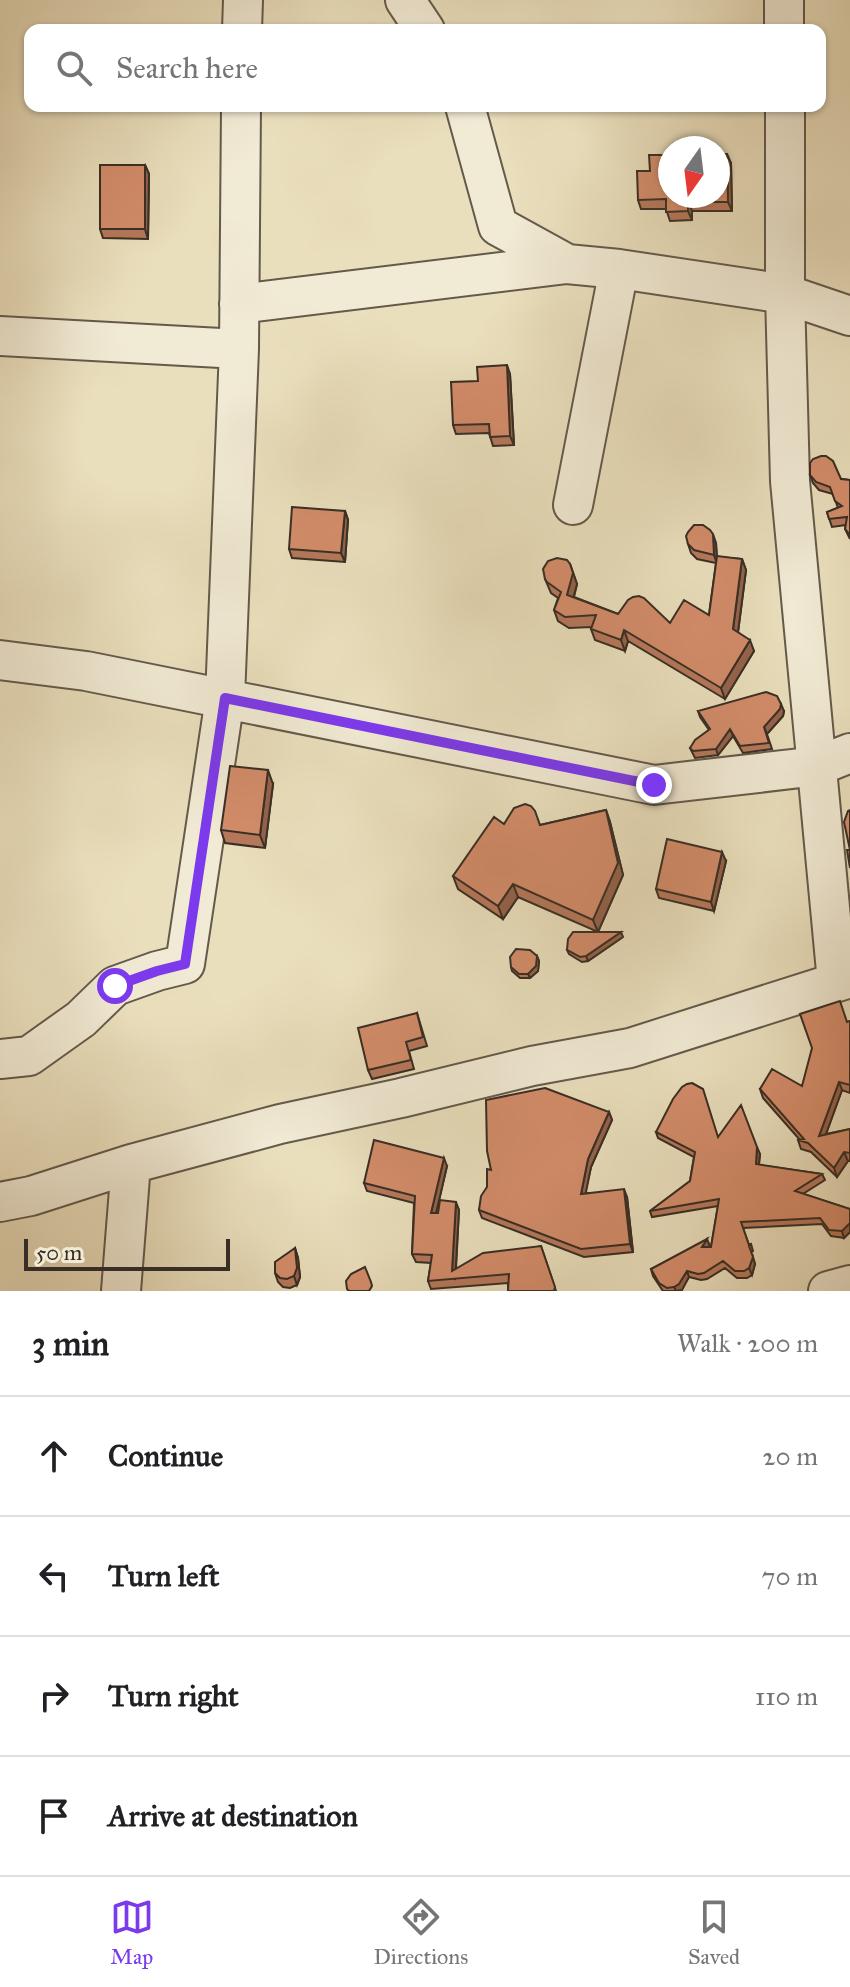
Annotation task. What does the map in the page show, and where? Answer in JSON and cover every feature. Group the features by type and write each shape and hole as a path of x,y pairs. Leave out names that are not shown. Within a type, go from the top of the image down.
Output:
{"street":[{"path":"242,24 243,0"},
{"path":"405,0 421,24"},
{"path":"784,0 784,24"},
{"path":"0,1059 29,1056 81,1019 115,986 185,964 225,698 239,349 241,112"},
{"path":"467,112 498,226 567,264"},
{"path":"0,1202 31,1196 131,1164 280,1124 532,1066 630,1048 844,980 834,760 790,481 785,294 785,112"},
{"path":"239,304 567,264 785,294 850,316"},
{"path":"573,505 619,269"},
{"path":"0,336 239,349"},
{"path":"0,660 86,671 654,785 834,760"},
{"path":"121,1291 131,1164"},
{"path":"828,1291 850,1285"}],"building":[{"path":"649,155 658,155 658,199 638,200 637,171 650,171"},
{"path":"100,165 145,165 145,229 100,229"},
{"path":"666,208 688,208 688,211 666,212"},
{"path":"507,365 510,436 490,437 489,424 453,425 451,382 478,381 477,367"},
{"path":"821,456 833,461 841,479 850,480 850,535 845,529 847,517 829,519 827,512 842,506 835,501 830,487 816,482 810,475 810,463"},
{"path":"292,507 345,511 341,553 289,549"},
{"path":"694,525 703,525 713,534 714,555 694,550 688,544 686,536"},
{"path":"717,556 742,559 733,629 750,640 721,688 624,630 621,640 591,629 596,615 565,617 554,610 561,592 547,582 543,569 548,561 557,558 567,560 573,573 567,595 618,614 628,600 639,596 670,623 684,600 709,615"},
{"path":"766,692 777,696 781,704 764,727 769,743 740,746 730,729 716,749 693,751 690,748 710,729 698,711"},
{"path":"230,766 268,770 260,835 221,830"},
{"path":"525,804 535,811 540,825 606,810 618,863 593,920 513,884 498,906 453,876 494,817 504,824 514,808"},
{"path":"850,810 850,850 844,822"},
{"path":"667,839 722,852 711,902 656,889"},
{"path":"573,932 621,932 580,957 567,950 568,939"},
{"path":"516,949 530,950 537,956 536,966 528,974 519,974 511,967 510,957"},
{"path":"840,1001 847,1022 850,1021 850,1085 839,1082 819,1136 850,1129 850,1153 844,1152 834,1168 808,1143 798,1140 804,1139 760,1089 772,1069 802,1086 812,1048 800,1014"},
{"path":"417,1013 423,1037 406,1042 411,1060 368,1070 358,1028"},
{"path":"692,1083 703,1089 718,1137 741,1105 757,1147 756,1164 822,1174 795,1191 850,1209 850,1223 842,1231 829,1230 820,1218 741,1222 751,1244 753,1257 749,1268 735,1271 723,1261 704,1273 687,1271 674,1287 667,1288 659,1283 651,1269 707,1239 702,1247 711,1247 719,1199 650,1211 690,1181 695,1152 656,1132 673,1099 682,1087"},
{"path":"545,1088 609,1112 588,1159 581,1194 624,1189 630,1244 581,1249 479,1210 481,1196 487,1187 487,1169 491,1170 487,1151 486,1100"},
{"path":"374,1140 444,1158 431,1213 438,1213 440,1200 456,1202 452,1271 483,1253 541,1246 554,1291 508,1291 509,1274 428,1281 432,1255 412,1254 415,1196 364,1183"},
{"path":"295,1248 297,1268 294,1276 280,1278 275,1273 275,1262"},
{"path":"365,1267 372,1286 369,1291 349,1291 346,1281 351,1274"}],"route":[{"path":"115,986 185,964 225,698 654,785"}]}
